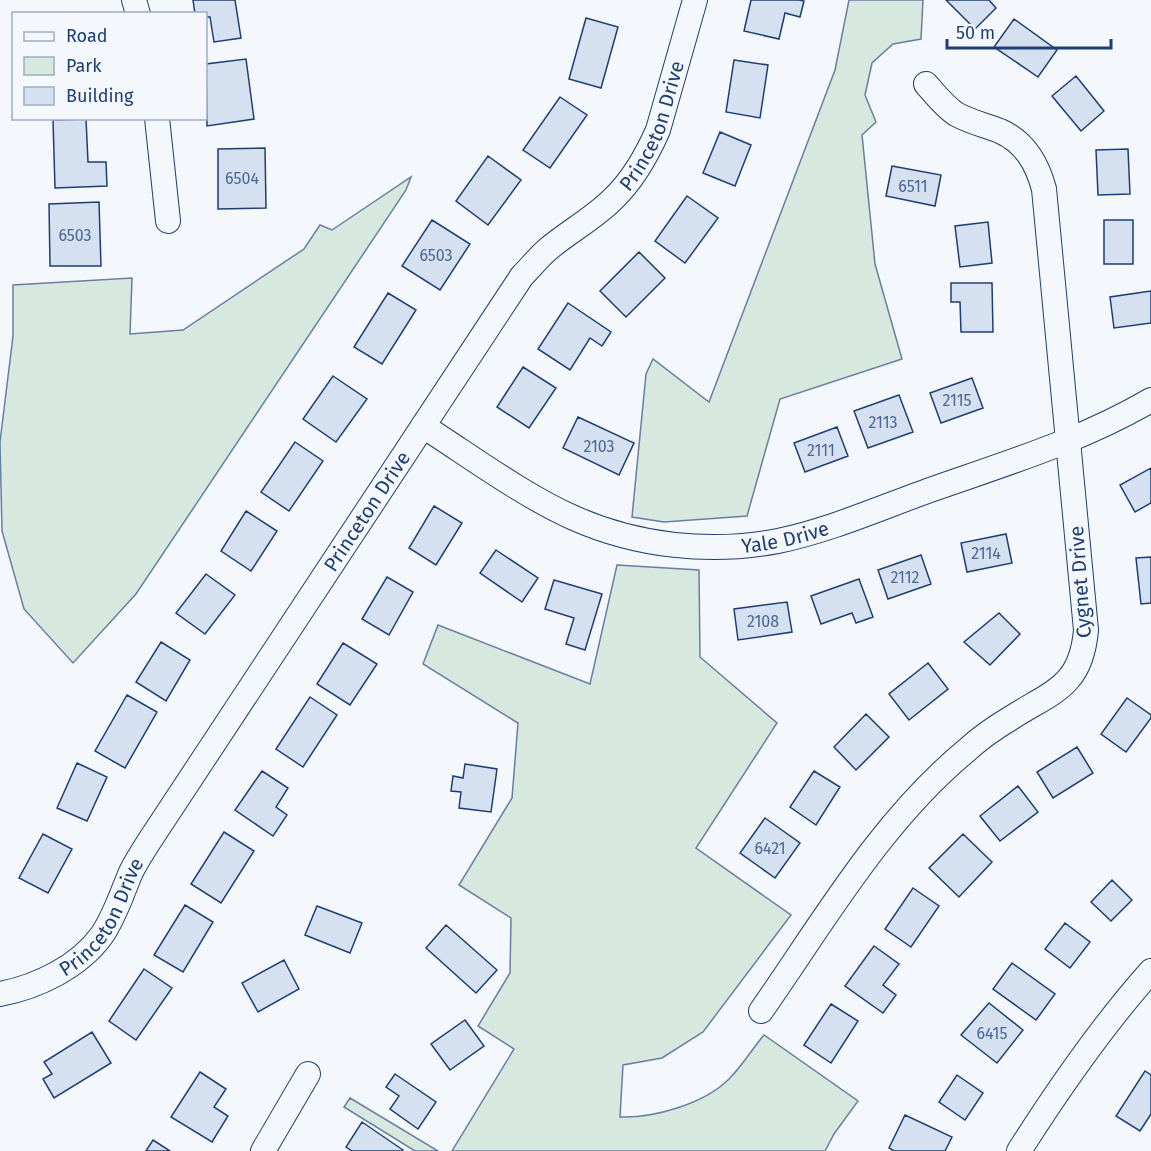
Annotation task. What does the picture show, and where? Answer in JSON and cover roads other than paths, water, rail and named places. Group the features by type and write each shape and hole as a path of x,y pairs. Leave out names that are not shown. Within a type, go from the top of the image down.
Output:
{"street":[{"name":"Princeton Drive","path":"0,994 35,984 63,970 83,956 100,937 109,924 132,870 153,837 522,276 548,250 608,204 632,177 650,149 658,130 695,0"},
{"name":"Cygnet Drive","path":"761,1011 865,861 915,799 968,748 1010,718 1056,692 1078,667 1084,650 1086,630 1044,189 1029,153 1018,142 1002,132 970,121 954,112 926,84"},
{"path":"157,120 168,221"},
{"name":"Yale Drive","path":"423,426 529,494 572,518 635,539 704,548 755,544 806,534 1024,458 1130,412 1151,400"},
{"path":"1019,1151 1068,1078 1151,971"},
{"path":"263,1151 308,1074"}]}
